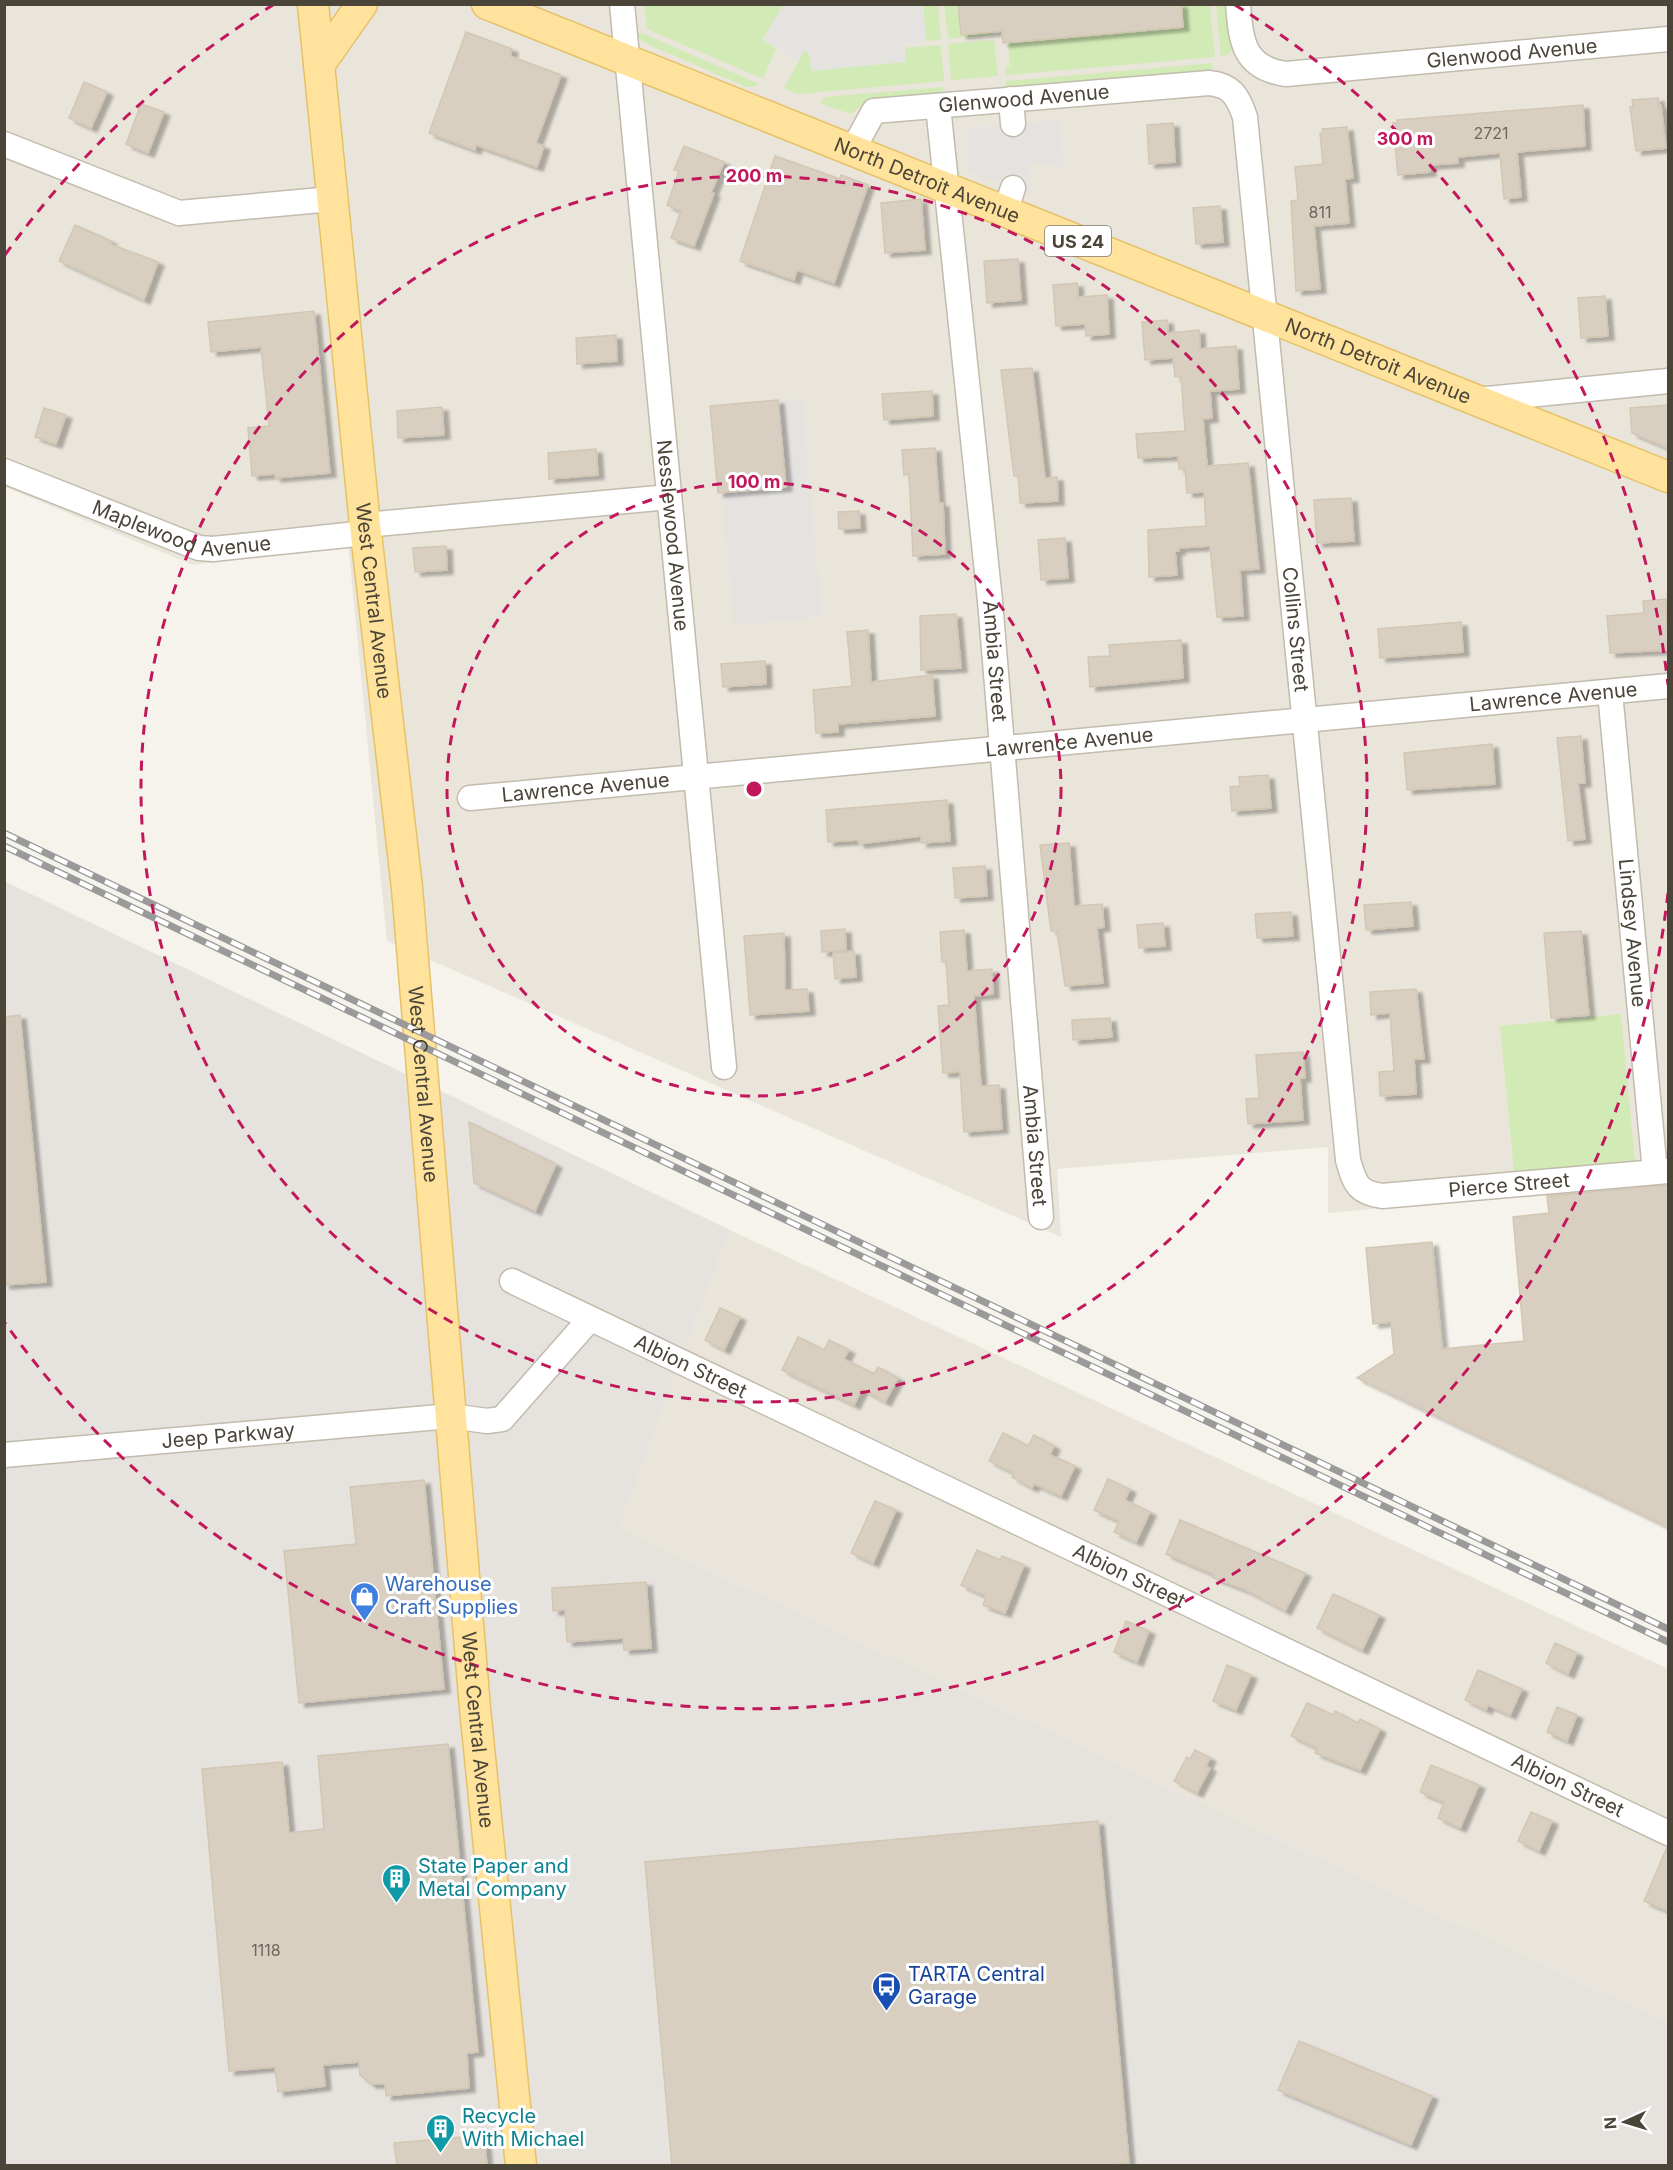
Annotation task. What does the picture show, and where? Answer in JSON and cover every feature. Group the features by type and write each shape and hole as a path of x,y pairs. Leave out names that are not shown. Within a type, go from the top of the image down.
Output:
{"main road":[{"name":"West Central Avenue","path":"313,4 365,529 407,888 475,1708 521,2166"},
{"path":"319,65 362,4"},
{"name":"North Detroit Avenue","path":"487,4 947,189 1009,200 1265,316 1668,477"}],"street":[{"name":"Nesslewood Avenue","path":"622,4 724,1067"},
{"name":"Glenwood Avenue","path":"1238,4 1242,39 1248,53 1257,63 1286,74 1668,39"},
{"name":"Glenwood Avenue","path":"852,151 874,111 1209,82 1221,84"},
{"name":"Collins Street","path":"1221,84 1236,95 1245,117 1348,1160 1354,1181"},
{"path":"1011,99 1013,124"},
{"name":"Ambia Street","path":"938,106 1003,748 1041,1217"},
{"path":"4,144 179,213 332,199"},
{"path":"1477,400 1668,381"},
{"name":"Maplewood Avenue","path":"4,471 199,548 213,549 365,529 669,497"},
{"name":"Lawrence Avenue","path":"470,798 1668,686"},
{"name":"Lindsey Avenue","path":"1610,692 1662,1171"},
{"name":"Pierce Street","path":"1354,1181 1365,1193 1382,1196 1662,1171"},
{"name":"Albion Street","path":"512,1281 1668,1833"},
{"path":"452,1416 487,1421 502,1419 590,1319"},
{"name":"Jeep Parkway","path":"4,1455 452,1416"}],"shaded area":[{"path":"4,5 1668,5 1668,1181 1328,1213 1328,1147 1057,1169 1061,1237 387,941 348,543 193,565 5,487"},
{"path":"783,5 923,5 926,41 905,43 905,62 812,71 808,51 804,51 798,60 763,40"},
{"path":"1059,120 1064,167 1030,162 1029,194 970,171 966,128"},
{"path":"802,398 822,617 734,625 722,493 786,487 778,400"},
{"path":"4,881 730,1230 619,1528 1668,2023 1668,2165 5,2165"},
{"path":"730,1230 1668,1669 1668,2023 619,1528"}],"green space":[{"path":"644,5 783,5 763,39 776,49 763,79 647,29"},
{"path":"923,5 938,5 941,40 926,41"},
{"path":"944,5 958,5 961,35 993,32 993,35 948,39"},
{"path":"1181,5 1210,5 1215,57 1006,75 1005,67 1010,66 1008,42 1183,27"},
{"path":"1216,5 1225,5 1232,51 1221,58"},
{"path":"642,33 759,84 746,87 645,43 636,35"},
{"path":"994,40 998,76 951,80 948,44"},
{"path":"941,45 944,81 797,94 784,88 804,51 810,52 812,70 905,61 904,48"},
{"path":"1213,63 1212,70 1006,88 1006,81"},
{"path":"944,87 941,94 867,100 851,114 821,104 824,97"},
{"path":"1621,1014 1635,1161 1514,1172 1500,1026"}],"building":[{"path":"958,4 1181,4 1183,27 1003,43 1002,31 961,35"},
{"path":"466,32 512,49 510,56 561,75 536,143 544,146 537,167 476,145 475,150 429,133"},
{"path":"84,82 107,92 91,128 69,118"},
{"path":"1658,98 1659,105 1661,105 1666,148 1636,151 1630,107 1633,107 1632,100"},
{"path":"141,104 164,112 148,153 126,144"},
{"path":"1583,105 1585,146 1517,152 1521,197 1504,199 1500,153 1458,157 1458,163 1430,165 1430,172 1398,175 1393,123 1397,123 1397,120"},
{"path":"1173,123 1175,162 1149,164 1147,125"},
{"path":"1347,127 1353,178 1345,179 1349,223 1314,226 1320,289 1296,291 1291,201 1298,200 1295,167 1323,164 1320,133 1323,133 1322,129"},
{"path":"684,146 724,162 711,193 714,193 694,246 671,238 681,211 667,205 679,171 674,170"},
{"path":"775,156 840,179 841,175 868,185 834,283 797,270 794,280 740,261"},
{"path":"921,199 925,250 885,253 881,203"},
{"path":"1220,206 1223,242 1196,244 1193,208"},
{"path":"75,225 111,241 110,244 158,262 144,300 59,261"},
{"path":"1018,259 1021,300 987,303 984,261"},
{"path":"1077,283 1078,297 1107,295 1109,334 1086,336 1085,324 1056,326 1053,285"},
{"path":"1605,296 1608,336 1581,338 1578,298"},
{"path":"314,311 330,473 275,478 275,474 252,476 248,428 269,426 261,347 211,352 208,322"},
{"path":"1167,320 1168,333 1199,330 1200,349 1236,346 1239,389 1210,391 1212,418 1203,419 1207,466 1248,463 1259,569 1240,570 1243,616 1217,617 1210,546 1179,548 1179,551 1175,551 1177,575 1149,577 1148,530 1206,526 1204,492 1187,493 1185,469 1179,469 1178,456 1138,458 1136,434 1185,431 1181,376 1175,377 1173,358 1145,360 1142,322"},
{"path":"616,335 617,361 577,364 576,338"},
{"path":"1032,368 1045,478 1057,477 1058,501 1020,503 1018,476 1014,476 1001,370"},
{"path":"932,391 933,416 884,420 882,394"},
{"path":"778,400 786,487 718,493 710,406"},
{"path":"1668,405 1668,448 1632,433 1630,408"},
{"path":"442,407 444,435 398,438 397,411"},
{"path":"44,408 66,415 56,444 35,437"},
{"path":"935,448 939,503 943,503 945,554 913,556 909,474 904,475 902,450"},
{"path":"596,449 598,475 549,479 548,453"},
{"path":"1351,498 1354,541 1317,543 1314,500"},
{"path":"859,511 860,528 839,529 838,512"},
{"path":"1065,538 1068,578 1041,580 1038,540"},
{"path":"446,546 447,570 415,572 413,548"},
{"path":"1666,599 1668,650 1610,653 1607,616 1644,613 1643,601"},
{"path":"956,614 961,668 921,670 920,616"},
{"path":"1461,622 1463,652 1380,658 1378,629"},
{"path":"868,630 871,682 932,675 935,716 838,724 838,732 816,733 813,690 852,686 847,632"},
{"path":"1181,640 1183,678 1090,687 1088,657 1110,656 1109,645"},
{"path":"765,661 766,684 723,687 721,664"},
{"path":"1581,736 1585,783 1578,783 1585,839 1568,841 1557,738"},
{"path":"1492,744 1495,784 1407,790 1404,753"},
{"path":"1268,775 1271,808 1232,811 1230,787 1240,786 1239,777"},
{"path":"947,800 950,841 921,843 921,836 859,844 858,840 828,842 826,810"},
{"path":"1069,843 1074,906 1102,904 1104,927 1097,928 1103,983 1065,986 1057,931 1051,931 1040,845"},
{"path":"985,866 987,896 955,898 953,868"},
{"path":"1411,902 1413,926 1366,930 1364,905"},
{"path":"1291,912 1293,936 1257,938 1255,914"},
{"path":"1163,923 1165,946 1139,948 1137,925"},
{"path":"845,929 846,950 822,952 821,931"},
{"path":"964,930 967,971 992,969 993,994 974,996 981,1086 999,1085 1002,1129 964,1132 960,1072 943,1073 938,1006 949,1005 946,962 942,962 940,932"},
{"path":"1581,931 1589,1015 1551,1018 1544,933"},
{"path":"784,933 785,990 807,989 809,1011 750,1015 744,936"},
{"path":"854,951 856,977 835,979 833,953"},
{"path":"1416,989 1424,1059 1414,1059 1416,1094 1380,1096 1379,1072 1394,1071 1390,1013 1371,1015 1370,992"},
{"path":"20,1015 46,1282 4,1285 4,1017"},
{"path":"1110,1018 1112,1037 1073,1040 1072,1020"},
{"path":"1303,1052 1305,1078 1300,1078 1303,1120 1248,1124 1246,1099 1259,1098 1256,1055"},
{"path":"469,1122 556,1164 535,1211 474,1183"},
{"path":"1668,1185 1668,1527 1357,1378 1394,1354 1391,1322 1373,1324 1366,1248 1432,1242 1442,1349 1524,1341 1513,1217 1549,1213 1547,1196"},
{"path":"720,1308 740,1317 724,1350 705,1340"},
{"path":"798,1337 824,1350 829,1340 849,1350 844,1359 874,1374 878,1367 898,1378 885,1402 862,1389 854,1405 782,1370"},
{"path":"1003,1433 1028,1446 1034,1435 1054,1446 1050,1455 1075,1466 1061,1496 1034,1484 1032,1488 1012,1477 1014,1473 989,1461"},
{"path":"1108,1479 1130,1489 1125,1500 1150,1512 1136,1542 1114,1532 1119,1521 1094,1510"},
{"name":"Warehouse Craft Supplies","path":"424,1480 444,1689 299,1703 284,1551 356,1544 350,1487"},
{"path":"875,1501 896,1510 873,1563 851,1553"},
{"path":"1180,1520 1305,1573 1285,1611 1246,1590 1212,1577 1213,1574 1166,1554"},
{"path":"977,1550 1000,1560 1002,1556 1024,1565 1005,1613 983,1605 986,1596 961,1585"},
{"path":"646,1582 651,1648 624,1650 623,1638 567,1642 565,1610 553,1611 552,1588"},
{"path":"1333,1594 1379,1615 1362,1650 1317,1628"},
{"path":"1126,1621 1149,1631 1137,1662 1114,1652"},
{"path":"1555,1643 1577,1653 1568,1674 1546,1663"},
{"path":"1227,1665 1251,1675 1236,1710 1213,1701"},
{"path":"1478,1670 1522,1689 1510,1715 1488,1705 1486,1710 1465,1700"},
{"path":"1307,1703 1333,1715 1335,1711 1358,1723 1360,1719 1380,1729 1360,1770 1315,1753 1317,1748 1291,1736"},
{"path":"1557,1707 1577,1715 1567,1741 1547,1732"},
{"path":"448,1744 478,2052 467,2053 469,2088 386,2096 385,2084 371,2084 360,2075 359,2062 323,2065 325,2086 278,2092 275,2067 229,2071 202,1769 282,1762 289,1833 324,1829 318,1756"},
{"path":"1195,1750 1210,1758 1206,1766 1210,1768 1197,1793 1174,1781 1187,1757 1190,1759"},
{"path":"1431,1765 1479,1785 1460,1828 1438,1818 1444,1802 1420,1792"},
{"path":"1531,1812 1552,1821 1539,1851 1518,1841"},
{"name":"TARTA Central Garage","path":"1098,1821 1129,2163 1098,2166 672,2166 645,1862"},
{"path":"1668,1847 1668,1911 1644,1901"},
{"path":"1299,2041 1432,2096 1411,2145 1278,2090"},
{"name":"Recycle With Michael","path":"484,2135 487,2166 397,2166 394,2143"}],"railway":[{"path":"4,833 1668,1629"},
{"path":"4,846 1668,1642"}],"place":[{"name":"Warehouse Craft Supplies","path":"364,1622"},
{"name":"State Paper and Metal Company","path":"397,1904"},
{"name":"TARTA Central Garage","path":"887,2012"},
{"name":"Recycle With Michael","path":"441,2154"}]}
